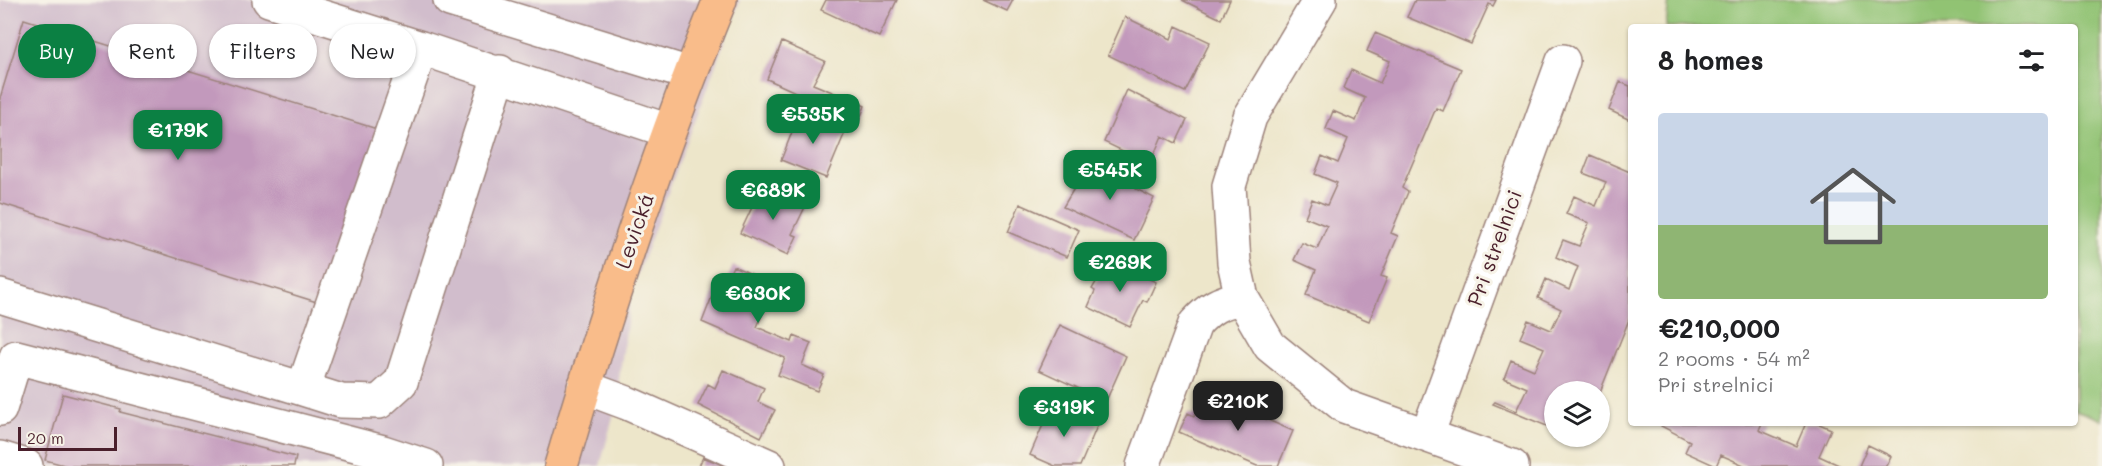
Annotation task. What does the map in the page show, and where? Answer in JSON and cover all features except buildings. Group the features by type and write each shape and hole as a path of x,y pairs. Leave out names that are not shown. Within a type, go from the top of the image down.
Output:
{"main road":[{"name":"Levická","path":"561,466 600,329 669,131 720,0"}],"street":[{"path":"269,0 500,72 669,131"},
{"path":"450,0 488,5 690,74"},
{"path":"1320,0 1250,117 1229,186 1234,262 1242,298 1270,346 1344,406 1512,466"},
{"path":"303,389 421,48"},
{"name":"Pri strelnici","path":"1427,435 1563,62"},
{"path":"0,296 341,401 379,402 401,382 500,72"},
{"path":"1143,466 1195,324 1209,308 1220,302 1242,298"},
{"path":"0,409 16,357 409,464"},
{"path":"584,387 627,403 769,466"},
{"path":"0,458 26,466"}],"shaded area":[{"path":"0,0 740,0 632,289 614,413 600,466 0,466"}],"green space":[{"path":"1669,0 2102,0 2102,420 2078,411 2078,24 1666,24"}]}
